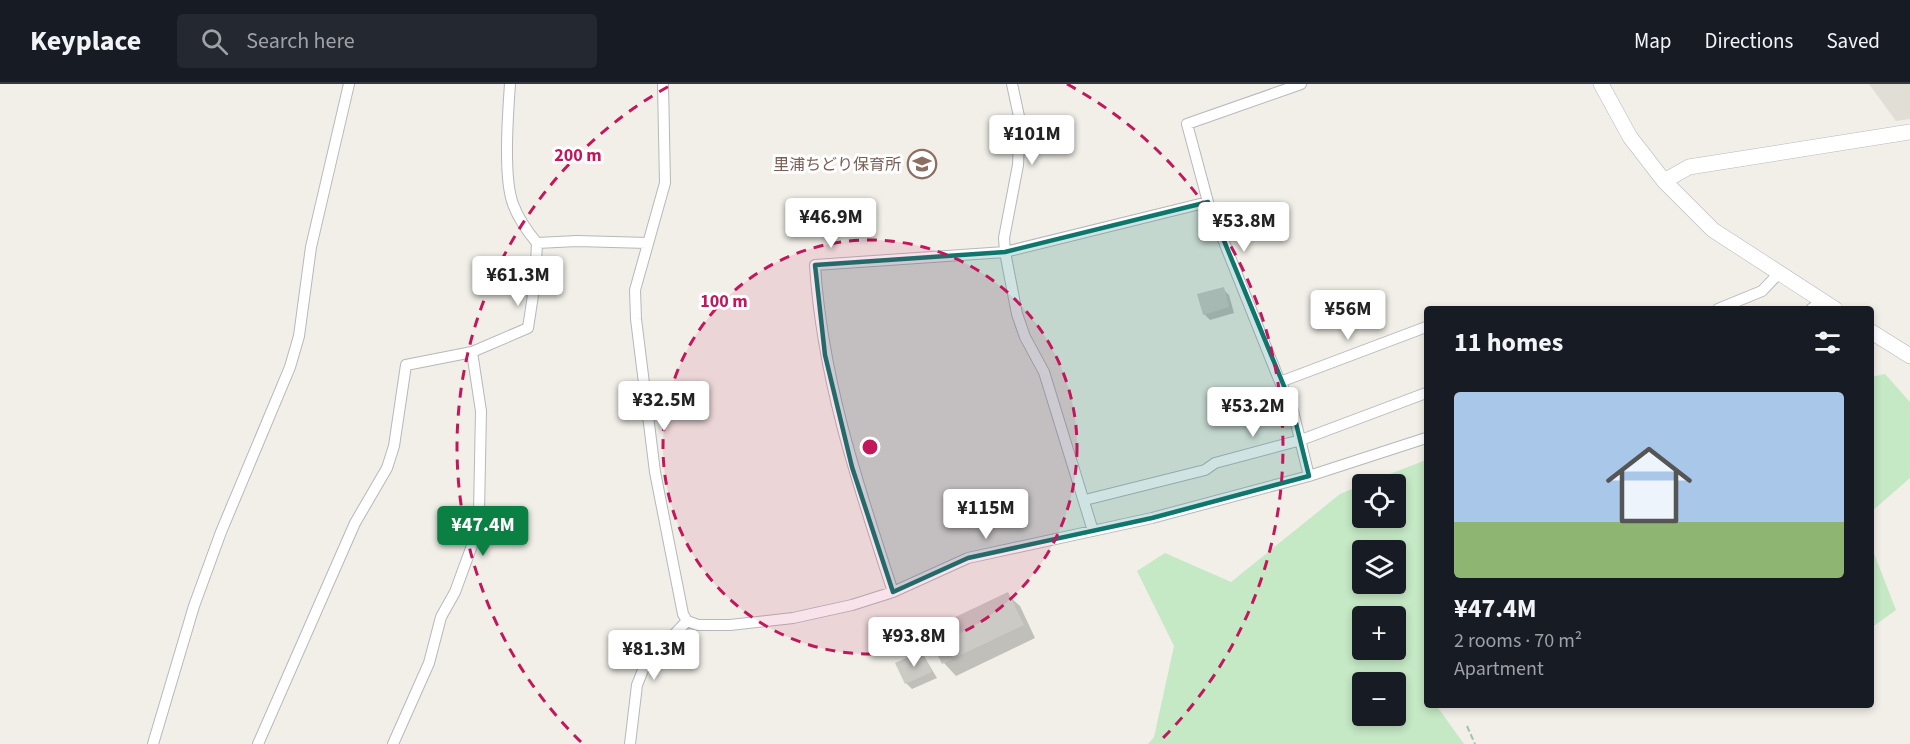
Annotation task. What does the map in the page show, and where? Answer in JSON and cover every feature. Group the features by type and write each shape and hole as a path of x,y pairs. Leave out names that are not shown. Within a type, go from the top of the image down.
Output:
{"street":[{"path":"153,744 194,606 220,532 290,367 299,336 311,247 349,84"},
{"path":"258,744 355,523 387,468 394,446 406,365 472,352 528,328 536,282 537,243 525,228 512,202 507,131 510,84"},
{"path":"663,84 665,183 635,290 637,338 655,472 683,614 687,621 698,625 730,625 793,618 893,592 968,558 1093,531 1309,476 1424,439"},
{"path":"1012,84 1020,121 1018,165 1004,238 1005,252 1017,314 1025,337 1044,372 1093,531"},
{"path":"1301,84 1187,124 1208,202 1280,382 1291,403 1309,476"},
{"path":"1600,84 1630,137 1664,181 1713,230 1779,273 1823,306"},
{"path":"1664,181 1689,167 1910,132"},
{"path":"893,592 852,467 825,355 815,265 1005,252 1208,202"},
{"path":"537,243 577,241 648,243"},
{"path":"1725,306 1762,291 1779,273"},
{"path":"1280,382 1424,328"},
{"path":"1874,334 1910,356"},
{"path":"393,744 429,663 441,617 455,592 476,531 480,512 481,411 472,352"},
{"path":"1085,500 1204,470 1215,463 1301,440 1424,394"},
{"path":"630,744 637,684 645,665 687,621"}],"path":[{"path":"1467,726 1475,744"}],"highlighted area":[{"path":"1208,202 1291,403 1309,476 1152,518 968,558 893,592 852,467 825,355 815,265 1005,252"}],"shaded area":[{"path":"1869,84 1910,84 1910,119 1896,121"}],"green space":[{"path":"1885,374 1910,402 1910,478 1874,509 1874,376"},
{"path":"1424,461 1424,708 1438,708 1464,744 1148,744 1154,737 1174,646 1137,571 1165,553 1231,582 1340,494 1352,489 1352,528 1406,528 1406,474 1390,474"},
{"path":"1874,553 1896,610 1874,626"}],"building":[{"path":"1224,287 1229,307 1203,315 1197,294"},
{"path":"1008,592 1024,625 942,664 926,631"},
{"path":"922,651 932,672 905,684 895,663"}],"place":[{"name":"里浦ちどり保育所","path":"922,164"}]}
